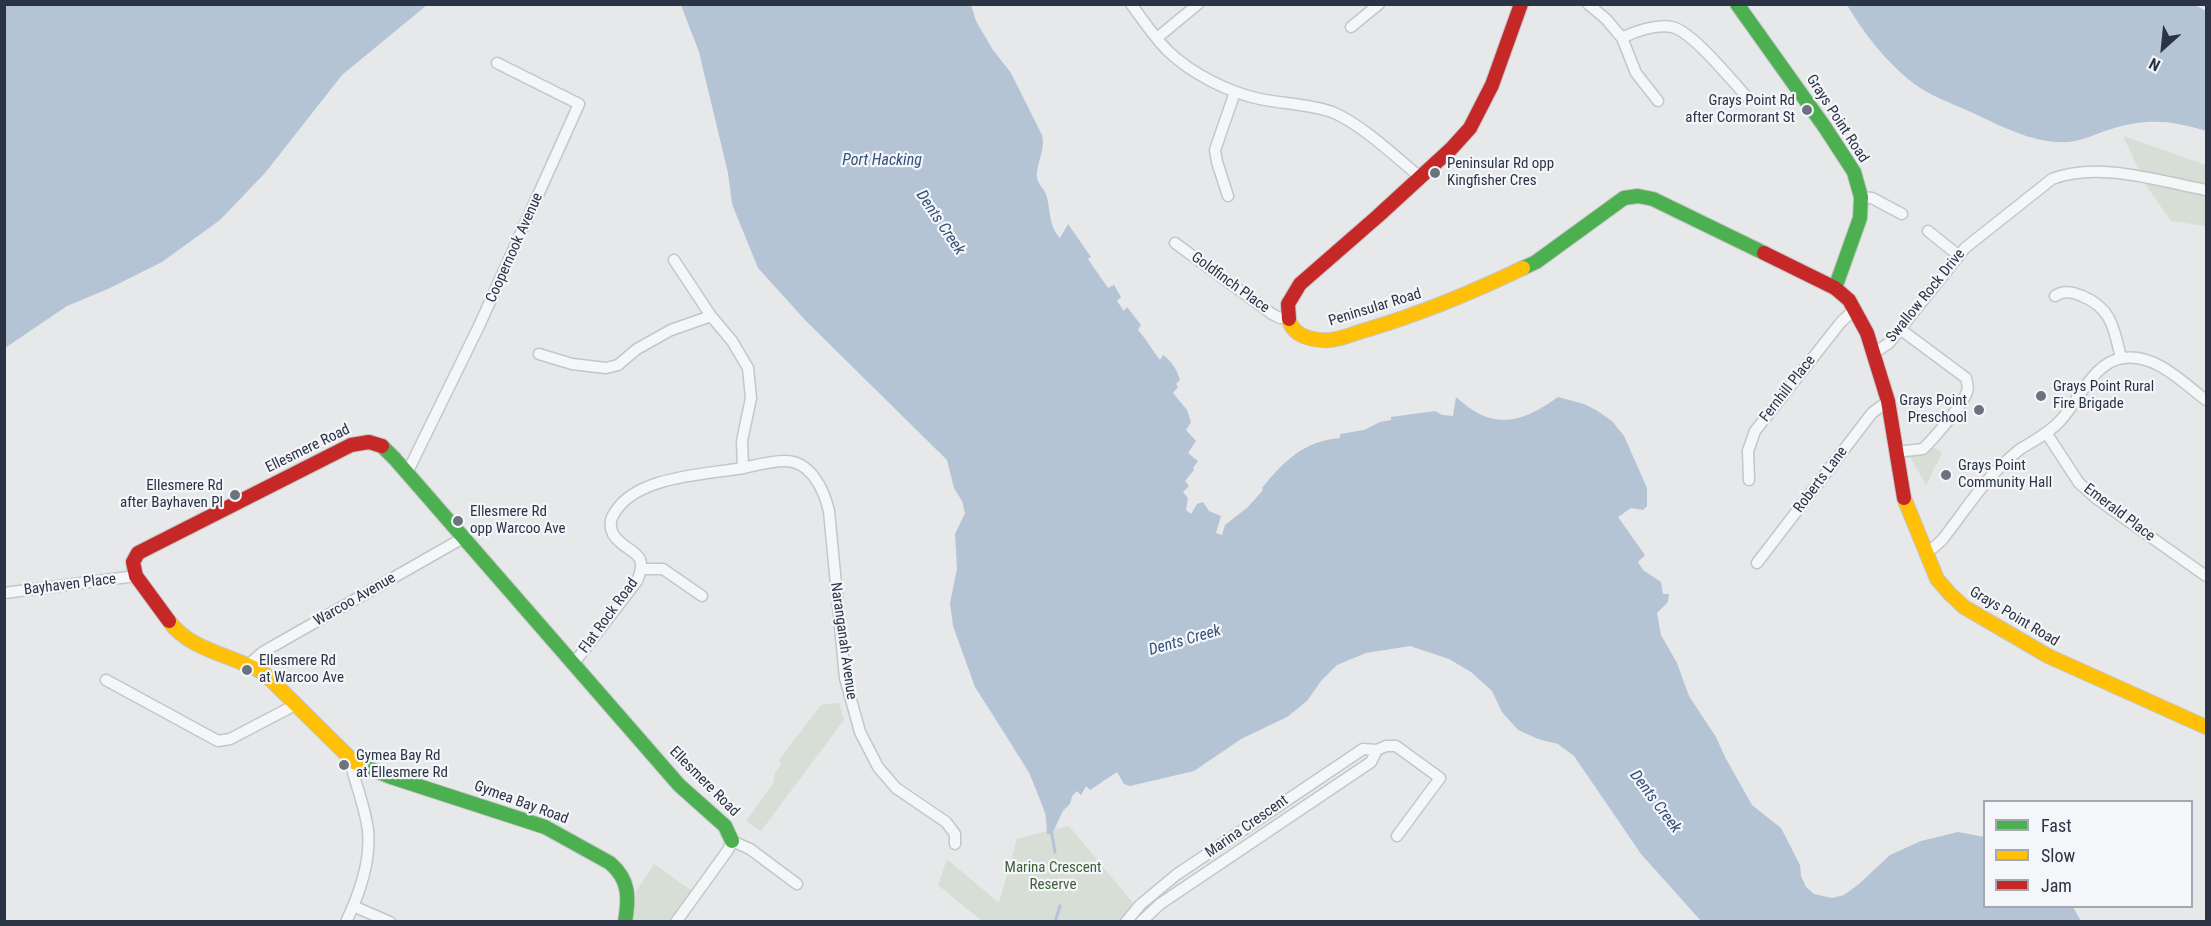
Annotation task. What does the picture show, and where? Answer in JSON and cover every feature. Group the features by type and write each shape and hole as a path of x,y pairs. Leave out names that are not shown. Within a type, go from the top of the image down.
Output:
{"street":[{"path":"1131,4 1157,38 1178,60 1204,76 1235,92 1334,113 1357,127 1420,177"},
{"path":"1157,38 1198,4"},
{"path":"1351,27 1379,4"},
{"path":"1287,317 1290,297 1300,284 1451,149 1476,119 1500,66 1521,4"},
{"path":"1588,4 1606,19 1622,38 1636,73 1658,101"},
{"name":"Grays Point Road","path":"1737,4 1818,117 1854,172 1861,197 1860,218 1834,288 1855,309 1868,333 1888,401 1904,500 1944,589 1969,610 2063,664 2206,727"},
{"path":"1622,38 1653,28 1672,27 1695,42 1748,97"},
{"name":"Coopernook Avenue","path":"407,473 479,326 579,104 497,63"},
{"path":"1228,196 1215,150 1235,92"},
{"name":"Swallow Rock Drive","path":"1874,353 1889,343 1958,255 1975,238 2052,179 2067,173 2115,172 2206,190"},
{"name":"Peninsular Road","path":"1287,317 1289,323 1305,338 1322,340 1398,320 1470,294 1521,270 1559,247 1618,201 1638,195 1664,204 1834,288"},
{"path":"1861,197 1872,198 1902,214"},
{"path":"1928,231 1958,255"},
{"name":"Goldfinch Place","path":"1174,243 1272,314 1280,318 1287,317"},
{"path":"674,260 711,316 732,341 748,368 751,398 742,441 742,468"},
{"path":"2055,296 2060,293 2073,292 2095,301 2106,312 2114,330 2121,358"},
{"name":"Fernhill Place","path":"1749,480 1748,451 1755,431 1841,322 1855,309"},
{"path":"539,354 572,364 606,368 618,365 637,349 671,330 711,316"},
{"path":"1896,452 1923,449 1959,404 1968,387 1966,378 1900,329"},
{"path":"1926,551 1942,540 1997,470 2021,449 2047,434 2061,421 2098,372 2108,364 2121,358 2133,357 2155,362 2206,400"},
{"name":"Roberts Lane","path":"1757,563 1872,413 1888,401"},
{"name":"Emerald Place","path":"2047,434 2079,483 2097,499 2206,576"},
{"name":"Ellesmere Road","path":"136,576 133,562 138,553 144,549 360,441 370,440 377,443 407,473 679,785 725,826 732,840 750,849 797,884"},
{"name":"Naranganah Avenue","path":"742,468 788,461 812,474 819,484 826,497 829,512 847,690 860,732 878,767 896,788 946,822 955,834 955,844"},
{"name":"Flat Rock Road","path":"574,663 637,581 642,569 641,561 636,554 621,543 612,532 611,519 621,503 642,487 659,482 742,468"},
{"name":"Warcoo Avenue","path":"249,664 263,652 463,538"},
{"name":"Flat Rock Road","path":"642,569 663,569 702,596"},
{"path":"136,576 175,630 198,645 249,664 265,674 354,762 353,772 368,830 368,850 359,889 346,921"},
{"name":"Bayhaven Place","path":"4,593 136,576"},
{"path":"106,680 218,741 230,739 297,704"},
{"name":"Marina Crescent","path":"1126,921 1159,888 1317,778 1363,749 1377,750 1386,746 1400,748 1440,778 1398,836"},
{"name":"Marina Crescent","path":"1141,921 1160,904 1371,762 1377,750"},
{"name":"Gymea Bay Road","path":"354,762 391,777 545,827 610,862 618,868 627,882 628,903 624,921"},
{"path":"676,921 728,850 732,840"},
{"path":"353,906 390,921"}],"green space":[{"path":"2123,136 2206,165 2206,226 2171,221 2147,187"},
{"path":"1935,448 1942,453 1926,485 1909,455"},
{"path":"839,703 844,720 761,831 746,821 773,784 775,773 781,764 779,760 821,705"},
{"name":"Marina Crescent Reserve","path":"1013,748 1118,771 1090,790 1086,786 1081,795 1077,791 1055,829 1069,826 1134,904 1119,921 982,921 938,885 947,859 999,903 1017,839 1047,831 1040,798 1031,777"},
{"path":"654,864 692,891 669,921 633,922 636,892"}],"water":[{"path":"5,4 427,5 342,75 265,173 220,220 162,262 67,306 5,348"},
{"name":"Port Hacking","path":"681,5 971,5 976,21 993,50 1011,73 1042,135 1043,146 1037,179 1046,194 1056,233 1060,238 1068,224 1091,257 1088,259 1108,288 1114,285 1121,297 1117,301 1124,311 1127,307 1141,325 1138,330 1160,360 1163,355 1172,363 1180,380 1173,393 1187,410 1191,422 1186,430 1196,441 1188,453 1198,461 1185,481 1189,486 1183,492 1188,498 1186,510 1191,514 1197,504 1203,502 1209,511 1221,516 1216,533 1222,535 1225,525 1248,507 1270,478 1287,461 1305,448 1340,438 1340,434 1364,430 1380,422 1391,420 1391,417 1435,411 1442,415 1453,416 1456,397 1482,415 1507,420 1532,413 1558,397 1584,404 1612,421 1624,436 1647,488 1647,506 1643,510 1631,508 1618,517 1645,555 1638,562 1643,570 1661,582 1663,594 1669,594 1668,602 1657,613 1661,635 1677,663 1689,696 1716,737 1752,805 1781,828 1800,865 1801,876 1806,887 1814,894 1832,898 1844,895 1890,855 1921,841 1958,832 1983,837 1983,908 2074,908 2081,921 1701,921 1641,854 1574,756 1558,744 1538,739 1518,730 1502,712 1492,691 1471,672 1449,659 1410,646 1366,653 1337,665 1321,681 1307,701 1287,717 1241,739 1194,771 1130,786 1124,784 1117,772 1090,790 1086,786 1081,795 1077,791 1072,796 1070,804 1063,810 1052,834 1047,834 1046,815 1029,772 975,687 953,626 950,603 957,569 955,534 965,513 962,501 954,488 947,460 806,321 758,268 732,204 728,173 699,52"},
{"path":"1847,5 2195,5 2206,11 2206,131 2169,123 2146,122 2122,126 2068,142 2055,142 2019,134 1915,85 1882,54"}],"waterway":[{"path":"1051,830 1055,852"},
{"path":"1055,922 1060,906"}],"traffic: fast":[{"path":"1737,4 1854,172 1861,197 1860,218 1835,288"},
{"path":"1523,268 1536,262 1624,198 1638,196 1653,199 1764,253"},
{"path":"382,446 679,785 725,826 732,841"},
{"path":"361,765 545,827 610,863 617,869 625,883 627,897 625,922"}],"traffic: slow":[{"path":"1289,319 1295,330 1305,337 1324,340 1340,338 1428,309 1523,268"},
{"path":"1904,498 1937,579 1964,607 2048,656 2206,727"},
{"path":"169,621 189,640 265,674 354,762 361,765"}],"traffic: jam":[{"path":"1289,319 1288,304 1300,284 1378,216 1451,149 1470,128 1492,85 1521,4"},
{"path":"1764,253 1835,288 1849,300 1867,333 1888,401 1904,498"},
{"path":"169,621 136,576 133,562 138,553 351,445 369,442 382,446"}],"place":[{"name":"Grays Point Rd after Cormorant St","path":"1807,110"},
{"name":"Peninsular Rd opp Kingfisher Cres","path":"1435,173"},
{"name":"Grays Point Rural Fire Brigade","path":"2041,396"},
{"name":"Grays Point Preschool","path":"1979,410"},
{"name":"Grays Point Community Hall","path":"1946,475"},
{"name":"Ellesmere Rd after Bayhaven Pl","path":"235,495"},
{"name":"Ellesmere Rd opp Warcoo Ave","path":"458,521"},
{"name":"Ellesmere Rd at Warcoo Ave","path":"247,670"},
{"name":"Gymea Bay Rd at Ellesmere Rd","path":"344,765"}],"water label":[{"name":"Dents Creek","path":"940,223"},
{"name":"Dents Creek","path":"1185,641"},
{"name":"Dents Creek","path":"1655,802"}]}
